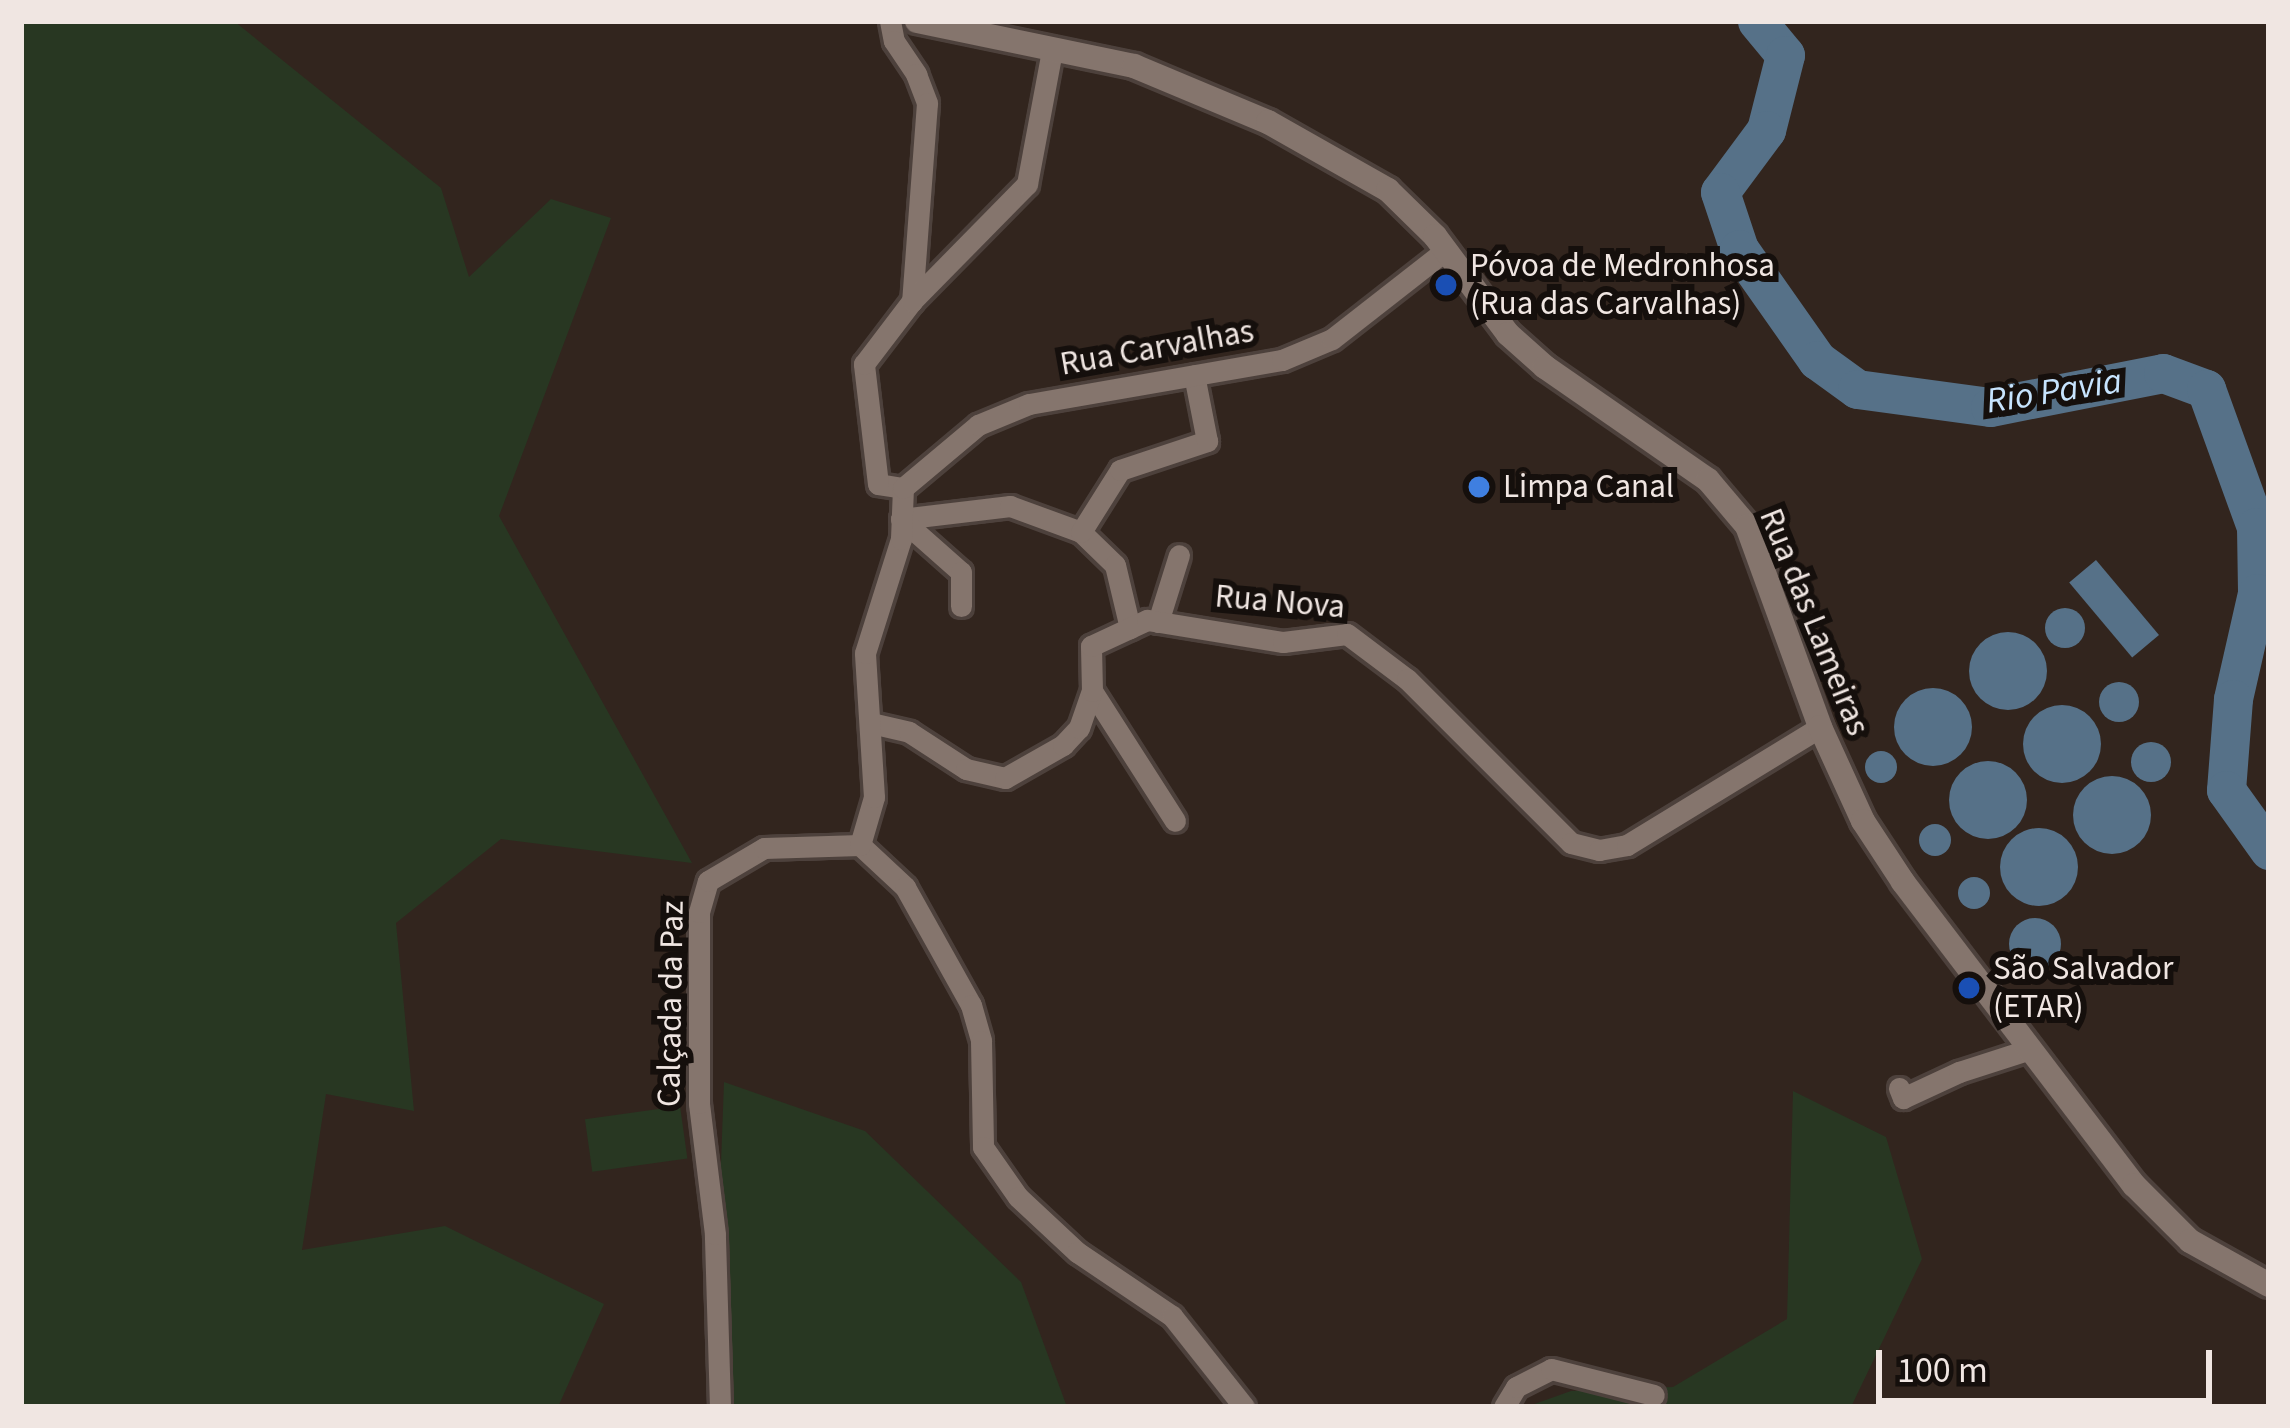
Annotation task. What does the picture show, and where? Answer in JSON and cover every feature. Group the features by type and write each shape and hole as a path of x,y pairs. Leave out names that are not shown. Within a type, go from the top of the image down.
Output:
{"street":[{"path":"890,21 894,41 916,74 927,103 912,301"},
{"name":"Rua das Lameiras","path":"917,21 1134,66 1268,122 1388,190 1446,250 1508,334 1544,367 1708,480 1747,526 1820,728 1863,821 2148,1199 2190,1240 2269,1285"},
{"path":"1052,51 1027,184 912,301 864,364 878,484 903,488 901,539 865,653 874,797 860,844 905,887 971,1005 982,1041 983,1147 1018,1197 1077,1252 1172,1316 1244,1407"},
{"name":"Rua Carvalhas","path":"903,488 978,425 1030,404 1282,360 1332,338 1446,250"},
{"path":"1081,532 1120,470 1207,441 1195,375"},
{"path":"902,519 1010,506 1081,532 1115,565 1130,628"},
{"path":"902,519 961,572 961,606"},
{"path":"1158,622 1179,555"},
{"name":"Rua Nova","path":"871,724 909,733 967,770 1005,778 1063,746 1079,728 1091,691 1091,646 1130,628 1158,622 1283,642 1347,634 1407,679 1571,843 1599,850 1627,845 1820,728"},
{"path":"1091,691 1175,821"},
{"name":"Calçada da Paz","path":"720,1407 715,1234 699,1103 699,912 708,881 764,848 860,844"},
{"path":"1898,1088 1903,1098 1959,1072 2030,1048"},
{"path":"1504,1407 1516,1387 1551,1369 1654,1395"}],"green space":[{"path":"21,21 234,21 441,188 469,277 551,199 611,218 499,516 692,863 501,839 396,923 414,1111 326,1094 302,1250 445,1226 604,1304 558,1407 21,1407"},
{"path":"724,1082 865,1131 1021,1282 1067,1407 712,1407"},
{"path":"1793,1091 1886,1137 1922,1259 1851,1407 1526,1407 1571,1391 1673,1387 1787,1319"},
{"path":"680,1106 687,1158 592,1172 585,1119"}],"water":[{"path":"2096,560 2159,635 2132,658 2069,582"},
{"path":"2065,608 2079,614 2085,628 2079,642 2065,648 2051,642 2045,628 2051,614"},
{"path":"2008,632 2036,643 2047,671 2036,699 2008,710 1980,699 1969,671 1980,643"},
{"path":"2119,682 2133,688 2139,702 2133,716 2119,722 2105,716 2099,702 2105,688"},
{"path":"1933,688 1961,699 1972,727 1961,755 1933,766 1905,755 1894,727 1905,699"},
{"path":"2062,705 2090,716 2101,744 2090,772 2062,783 2034,772 2023,744 2034,716"},
{"path":"2151,742 2165,748 2171,762 2165,776 2151,782 2137,776 2131,762 2137,748"},
{"path":"1881,751 1892,756 1897,767 1892,778 1881,783 1870,778 1865,767 1870,756"},
{"path":"1988,761 2016,772 2027,800 2016,828 1988,839 1960,828 1949,800 1960,772"},
{"path":"2112,776 2140,787 2151,815 2140,843 2112,854 2084,843 2073,815 2084,787"},
{"path":"1935,824 1946,829 1951,840 1946,851 1935,856 1924,851 1919,840 1924,829"},
{"path":"2039,828 2067,839 2078,867 2067,895 2039,906 2011,895 2000,867 2011,839"},
{"path":"1974,877 1985,882 1990,893 1985,904 1974,909 1963,904 1958,893 1963,882"},
{"path":"2035,918 2053,926 2061,944 2053,962 2035,970 2017,962 2009,944 2017,926"}],"waterway":[{"name":"Rio Pavia","path":"1757,21 1785,55 1766,130 1720,192 1739,249 1817,360 1857,389 1990,407 2163,373 2206,389 2256,527 2257,593 2233,699 2226,790 2269,850"}],"place":[{"name":"Póvoa de Medronhosa (Rua das Carvalhas)","path":"1446,285"},
{"name":"Limpa Canal","path":"1479,487"},
{"name":"São Salvador (ETAR)","path":"1969,988"}]}
